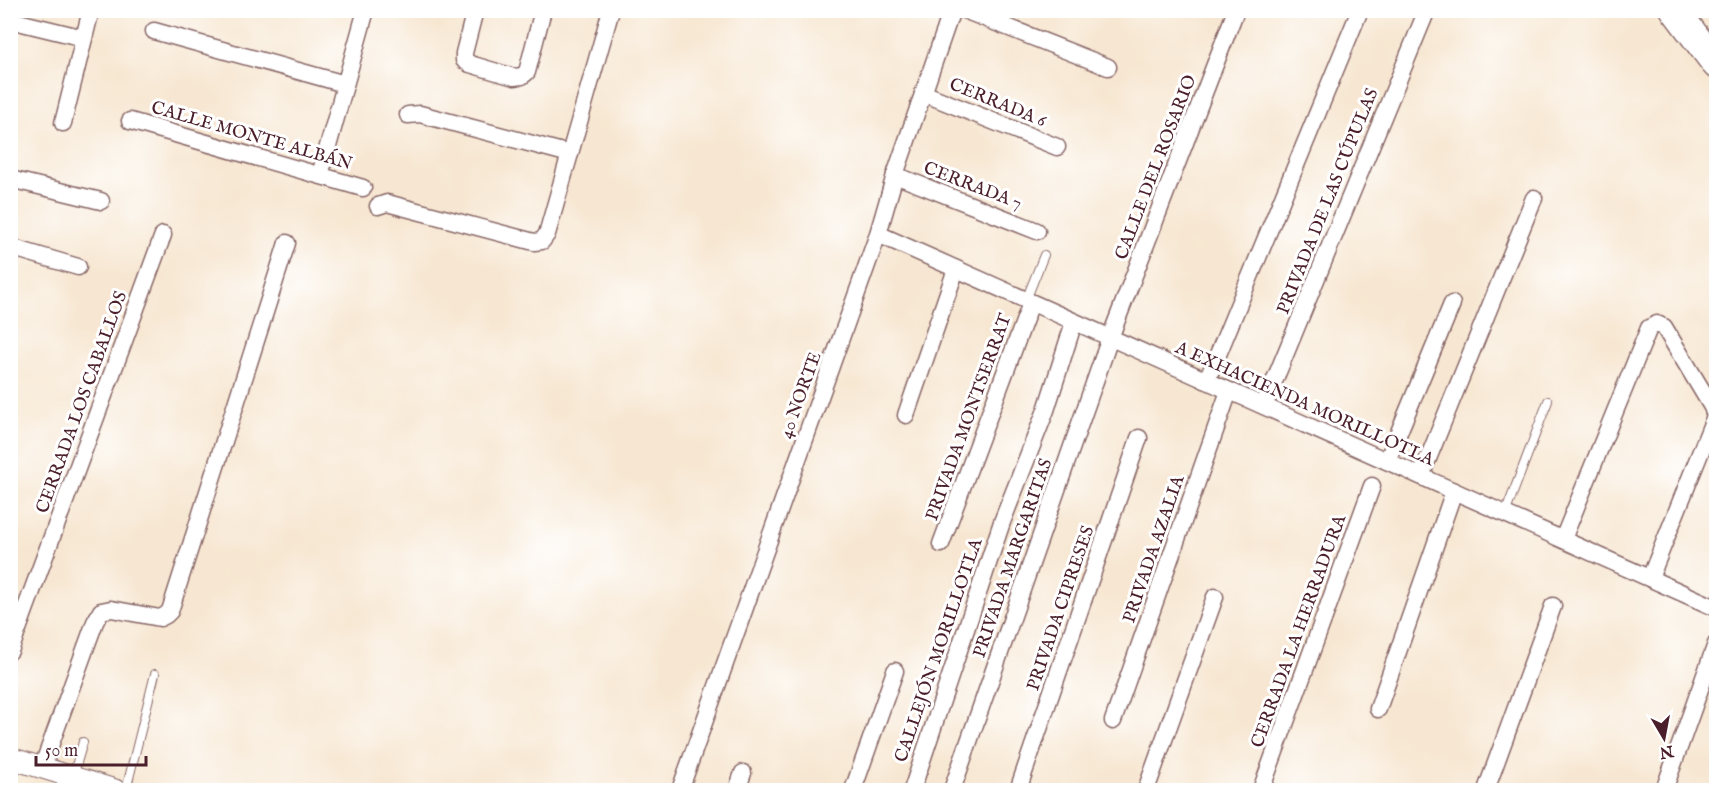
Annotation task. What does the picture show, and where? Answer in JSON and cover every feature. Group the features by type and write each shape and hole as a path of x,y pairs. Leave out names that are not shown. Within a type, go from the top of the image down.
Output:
{"highway":[{"path":"1675,10 1716,64"}],"street":[{"path":"63,123 91,10"},
{"path":"320,175 366,10"},
{"path":"475,10 464,60 470,64 514,77 522,76 527,72 543,10"},
{"path":"378,206 387,203 534,242 542,241 547,234 611,10"},
{"name":"40 NORTE","path":"680,790 878,234 895,175 952,10"},
{"path":"964,10 1108,67"},
{"name":"CALLE DEL ROSARIO","path":"1110,338 1236,10"},
{"path":"1205,380 1212,369 1360,10"},
{"name":"PRIVADA DE LAS CÚPULAS","path":"1264,406 1427,10"},
{"path":"10,20 84,38"},
{"path":"154,31 345,84"},
{"name":"CERRADA 6","path":"923,93 1058,147"},
{"path":"408,115 420,114 570,154"},
{"name":"CALLE MONTE ALBÁN","path":"130,121 363,188"},
{"name":"CERRADA 7","path":"895,175 1037,231"},
{"path":"10,179 101,201"},
{"path":"1421,476 1534,198"},
{"name":"A EXHACIENDA MORILLOTLA","path":"878,234 1716,608"},
{"name":"CERRADA LOS CABALLOS","path":"10,651 163,235"},
{"path":"42,768 101,611 111,609 160,618 170,611 287,243"},
{"path":"10,247 78,267"},
{"path":"906,415 956,269"},
{"name":"PRIVADA MONTSERRAT","path":"941,544 1029,302"},
{"path":"1387,461 1452,304"},
{"name":"CALLEJÓN MORILLOTLA","path":"912,790 1002,522 1046,410 1074,322"},
{"path":"1563,539 1649,328 1657,324 1664,327 1712,407 1715,416 1650,578"},
{"name":"PRIVADA MARGARITAS","path":"952,790 1110,338"},
{"name":"PRIVADA AZALIA","path":"1113,721 1229,391"},
{"name":"PRIVADA CIPRESES","path":"1018,790 1139,438"},
{"name":"CERRADA LA HERRADURA","path":"1261,790 1372,486"},
{"path":"1378,709 1454,491"},
{"path":"1146,790 1215,597"},
{"path":"1486,790 1553,606"},
{"path":"1664,790 1716,644"},
{"path":"853,790 895,671"},
{"path":"10,758 115,790"},
{"path":"737,790 743,773"}],"lane":[{"path":"1029,302 1044,255"},
{"path":"1505,514 1548,401"},
{"path":"126,790 155,674"},
{"path":"73,777 83,742"}]}
